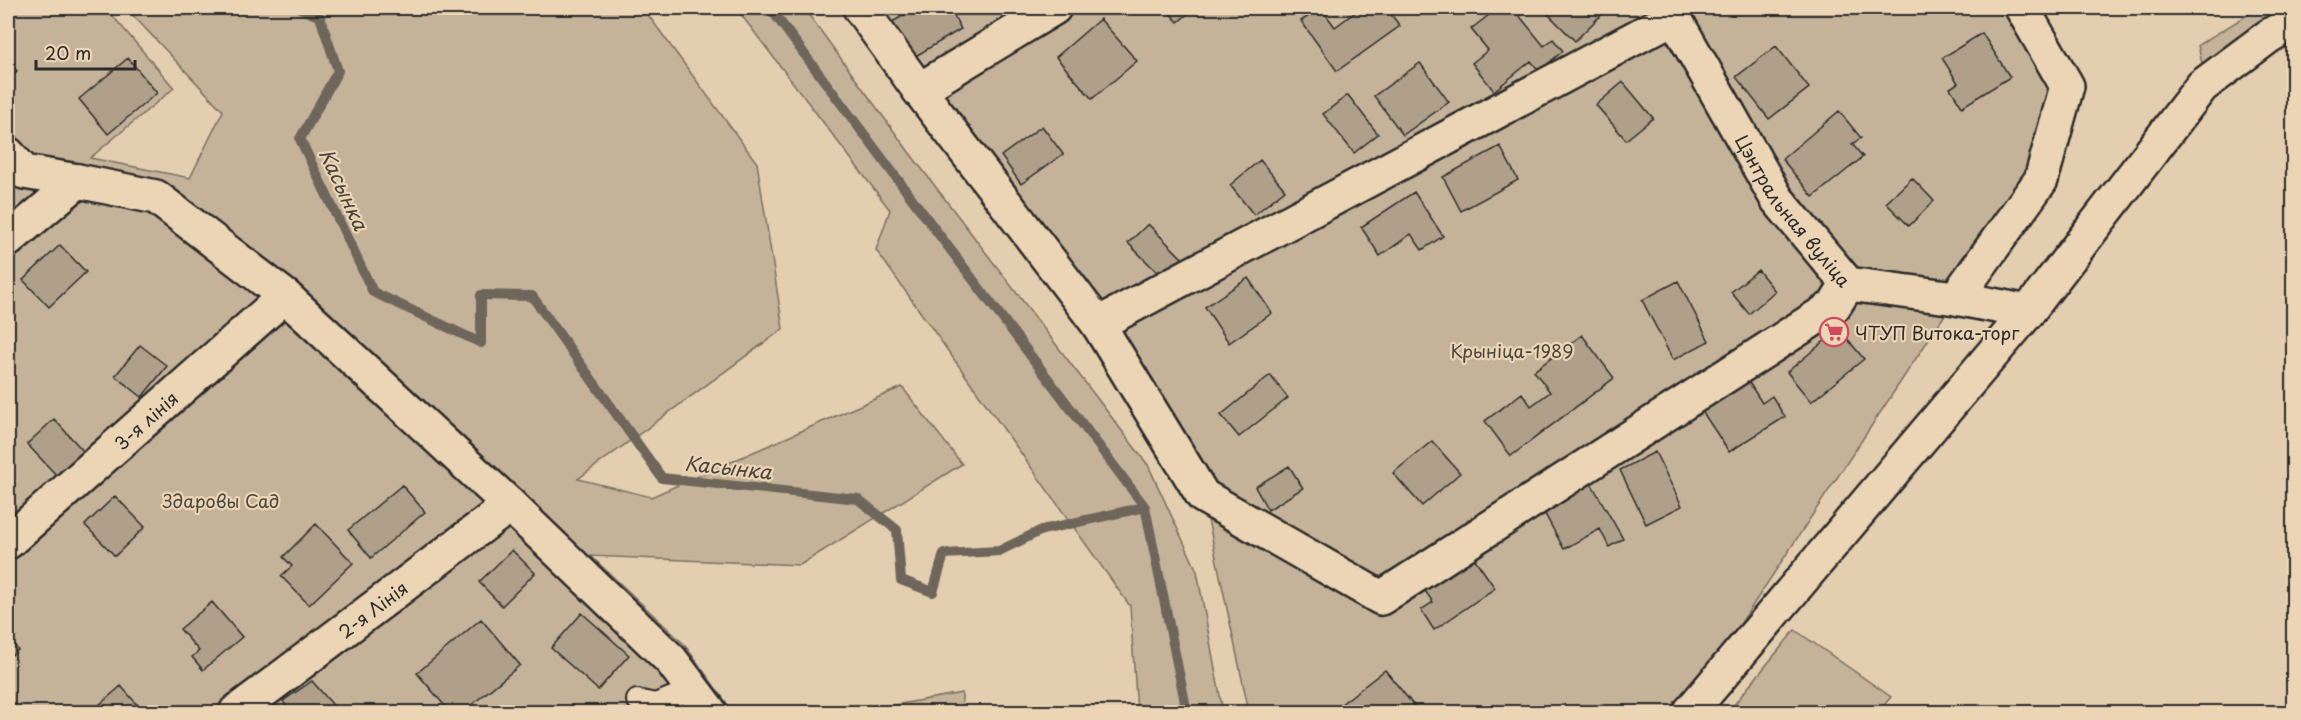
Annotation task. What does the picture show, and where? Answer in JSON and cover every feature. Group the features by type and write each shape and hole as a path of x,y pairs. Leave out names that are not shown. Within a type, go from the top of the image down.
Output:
{"street":[{"path":"860,8 919,90 1098,324 1203,496 1381,598 1834,306 1848,284"},
{"path":"919,90 1054,8"},
{"path":"1956,298 2041,180 2067,86 2022,8"},
{"path":"1098,324 1671,12"},
{"name":"Цэнтральная вуліца","path":"1671,12 1777,199 1848,284 1956,298 2028,312"},
{"path":"1690,712 2028,312 2202,87 2269,36 2294,21"},
{"path":"8,154 24,172 156,197 285,296 510,505 671,660 702,701"},
{"path":"8,240 78,181"},
{"name":"3-я лінія","path":"8,542 285,296"},
{"name":"2-я Лінія","path":"236,712 510,505"}],"lane":[{"path":"637,700 656,704 702,701"}],"green space":[{"name":"Здаровы Сад","path":"8,8 106,8 174,88 90,158 190,178 223,111 126,8 643,8 757,163 783,329 578,479 651,497 902,387 962,464 800,565 591,556 684,644 733,712 8,712"},
{"path":"736,8 804,8 909,152 1148,465 1197,571 1223,712 1137,712 1130,606 876,250 890,210"},
{"name":"Крыніца-1989","path":"860,8 2022,8 2067,86 2041,180 1956,298 1682,712 1249,712 1203,496"},
{"path":"2259,8 2293,8 2203,68 2198,45"},
{"path":"1795,630 1891,697 1878,712 1728,712"},
{"path":"962,693 962,712 855,712"}],"building":[{"path":"917,8 969,8 954,16 961,29 904,63 883,27"},
{"path":"1165,8 1195,8 1178,22"},
{"path":"1321,8 1335,27 1361,8 1386,8 1400,26 1337,71 1301,21"},
{"path":"1498,8 1513,8 1544,46 1553,39 1563,51 1539,71 1531,61 1494,91 1472,63 1488,50 1471,29"},
{"path":"1550,8 1602,8 1605,11 1575,41 1546,12"},
{"path":"1100,19 1137,61 1092,99 1056,57"},
{"path":"1982,33 2010,77 1962,107 1950,88 1958,83 1942,58"},
{"path":"1776,46 1809,88 1769,119 1736,77"},
{"path":"128,58 157,93 108,134 79,99"},
{"path":"8,61 17,71 8,80"},
{"path":"1420,63 1449,102 1403,135 1374,96"},
{"path":"1623,82 1653,118 1626,140 1596,105"},
{"path":"1348,95 1378,134 1354,153 1323,114"},
{"path":"1839,111 1861,138 1852,144 1863,157 1813,197 1782,159"},
{"path":"1042,126 1063,154 1021,184 1001,156"},
{"path":"1500,146 1518,180 1461,211 1443,177"},
{"path":"1260,160 1285,190 1254,215 1230,185"},
{"path":"1912,178 1934,201 1909,226 1886,203"},
{"path":"1414,192 1443,236 1422,250 1411,234 1380,256 1361,227"},
{"path":"1148,224 1188,264 1168,283 1128,243"},
{"path":"60,245 86,272 49,307 23,280"},
{"path":"1758,270 1775,291 1749,314 1731,292"},
{"path":"1248,278 1272,313 1229,343 1205,307"},
{"path":"1678,281 1709,341 1673,360 1642,300"},
{"path":"1839,329 1864,359 1811,402 1787,372"},
{"path":"1582,335 1614,378 1511,456 1485,421 1522,393 1531,406 1550,392 1534,371"},
{"path":"140,345 167,366 142,397 115,376"},
{"path":"1270,375 1288,398 1239,437 1221,415"},
{"path":"1748,381 1762,403 1772,396 1785,417 1729,452 1702,411"},
{"path":"54,419 86,454 60,479 27,444"},
{"path":"1432,441 1460,473 1422,506 1393,473"},
{"path":"1655,452 1682,506 1646,524 1620,470"},
{"path":"1289,466 1303,488 1268,510 1255,487"},
{"path":"1587,476 1623,539 1609,547 1600,529 1564,549 1539,503"},
{"path":"402,485 425,512 371,558 348,530"},
{"path":"115,496 145,527 115,556 85,525"},
{"path":"316,524 353,563 309,605 281,576 292,566 283,557"},
{"path":"512,550 535,573 502,606 479,582"},
{"path":"1472,555 1495,588 1434,630 1421,610 1433,602 1423,588"},
{"path":"212,602 242,637 203,670 192,657 199,651 180,629"},
{"path":"582,613 629,655 598,690 551,648"},
{"path":"481,619 520,665 463,712 450,712 417,673"},
{"path":"8,637 18,650 8,658"},
{"path":"1385,670 1419,712 1331,712"},
{"path":"312,681 339,712 290,712 283,701"},
{"path":"121,686 141,709 136,712 91,712"}],"waterway":[{"name":"Касынка","path":"300,8 320,17 338,71 300,139 373,292 481,343 481,295 532,296 662,478 858,499 897,530 901,580 933,592 944,554 999,551 1042,530 1145,507 1187,712"},
{"path":"770,8 1145,507"}],"place":[{"name":"ЧТУП Витока-торг","path":"1834,332"}]}
